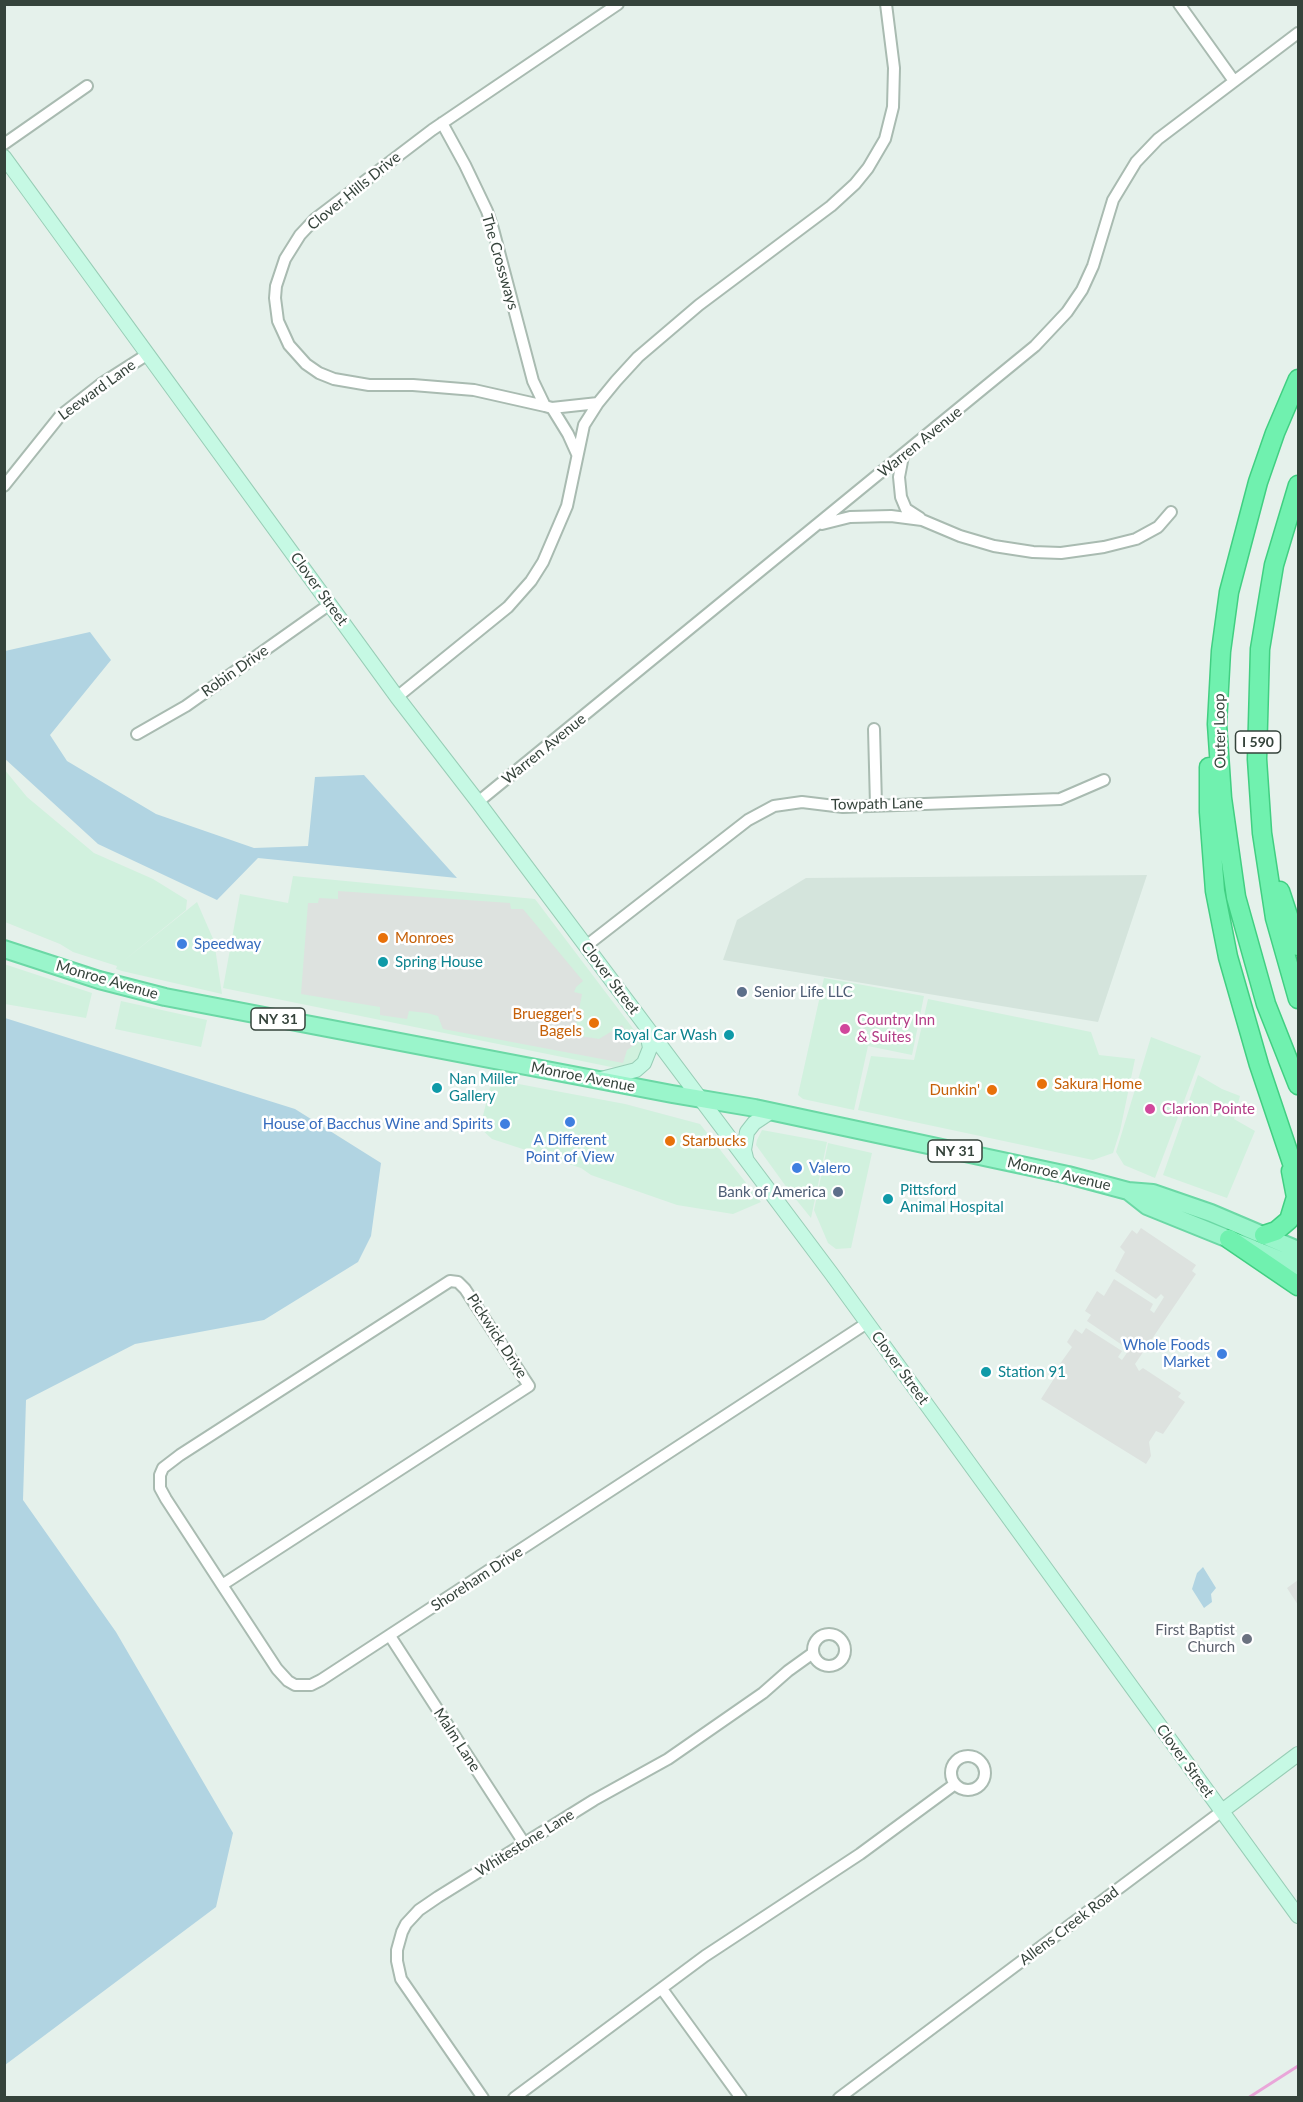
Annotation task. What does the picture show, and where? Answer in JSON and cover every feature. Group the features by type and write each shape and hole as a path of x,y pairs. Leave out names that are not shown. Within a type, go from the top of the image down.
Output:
{"highway":[{"name":"Outer Loop","path":"1299,378 1275,433 1258,482 1229,592 1221,651 1216,724 1222,798 1236,897 1266,1004 1299,1085"},
{"name":"I 590","path":"1299,485 1274,565 1260,649 1257,759 1262,832 1275,918 1299,999"},
{"path":"1216,724 1209,759 1209,812 1215,891 1228,957 1259,1065 1299,1181"},
{"path":"1262,832 1299,946"},
{"path":"1264,1235 1276,1231 1288,1220 1296,1197 1289,1151"},
{"path":"1229,1239 1299,1286"}],"main road":[{"name":"Clover Street","path":"4,157 397,697 747,1160 1299,1916"},
{"name":"Monroe Avenue","path":"4,949 144,993 597,1080 772,1111 1068,1175 1128,1191 1153,1192 1299,1250"},
{"path":"597,1080 636,1070 644,1063 650,1048 646,1027"},
{"path":"747,1160 744,1150 747,1132 754,1123 772,1111"},
{"name":"Monroe Avenue","path":"1128,1191 1147,1206 1299,1267"},
{"name":"Allens Creek Road","path":"1222,1811 1299,1754"}],"street":[{"name":"Clover Hills Drive","path":"598,403 549,407 474,390 413,385 369,385 334,379 306,364 289,345 282,334 275,298 280,272 291,247 310,224 442,123 618,4"},
{"path":"397,697 508,607 525,590 543,562 558,530 570,494 584,425 598,403 639,357 671,328 831,206 855,184 868,168 885,139 894,107 893,57 886,4"},
{"path":"1179,4 1234,81"},
{"name":"Warren Avenue","path":"478,802 1015,364 1050,332 1067,312 1087,280 1113,200 1136,162 1158,139 1299,33"},
{"path":"4,144 87,86"},
{"name":"The Crossways","path":"442,123 465,165 490,220 533,381 549,407"},
{"name":"Leeward Lane","path":"4,486 60,416 101,384 148,354"},
{"path":"549,407 568,434 577,455"},
{"path":"903,456 899,477 901,497 906,508 922,520 960,536 994,546 1033,552 1061,553 1104,547 1136,539 1158,527 1171,512"},
{"path":"818,525 850,517 891,516 922,520"},
{"name":"Robin Drive","path":"137,734 186,706 330,604"},
{"path":"874,729 876,805"},
{"name":"Towpath Lane","path":"586,946 759,813 774,806 802,802 843,807 1060,799 1104,780"},
{"name":"Pickwick Drive","path":"160,1475 163,1468 180,1455 450,1281 458,1282 465,1289 529,1386 222,1585"},
{"name":"Shoreham Drive","path":"160,1475 159,1482 163,1495 277,1669 288,1682 295,1685 311,1685 390,1636 867,1323"},
{"name":"Malm Lane","path":"390,1636 524,1843"},
{"name":"Whitestone Lane","path":"483,2097 407,1989 398,1971 397,1950 403,1930 419,1910 594,1800 668,1759 763,1693 813,1653"},
{"path":"514,2097 705,1956 860,1854 955,1784"},
{"name":"Allens Creek Road","path":"839,2097 1222,1811"},
{"path":"662,1989 741,2097"}],"shaded area":[{"path":"90,632 111,660 50,735 67,761 156,814 254,848 308,846 315,777 364,775 457,878 258,858 217,900 98,844 4,758 5,651"},
{"path":"4,769 27,797 94,853 153,879 187,900 186,910 121,963 197,902 214,941 222,994 122,971 116,969 117,966 73,952 60,944 5,922"},
{"path":"1147,875 1098,1022 723,960 737,920 806,878"},
{"path":"293,876 535,899 644,1043 644,1057 634,1067 621,1069 223,988 240,894 288,903"},
{"path":"338,891 510,903 511,909 523,909 583,981 574,992 582,994 574,1035 599,1039 622,1025 634,1045 627,1050 623,1063 443,1029 438,1016 427,1013 409,1011 407,1019 380,1015 380,1007 301,994 308,903 318,903 319,898 338,899"},
{"path":"4,964 92,993 86,1018 5,1004"},
{"path":"824,978 924,996 912,1055 868,1046 854,1110 803,1099 798,1095"},
{"path":"928,999 1091,1032 1099,1055 1135,1059 1120,1131 1113,1153 1093,1160 858,1110 871,1056 914,1060"},
{"path":"121,1001 207,1020 201,1047 115,1029"},
{"path":"5,1018 295,1109 381,1163 371,1236 358,1262 264,1320 135,1344 26,1400 23,1500 116,1632 233,1833 216,1907 5,2065"},
{"path":"1151,1037 1201,1056 1155,1178 1124,1165 1116,1152"},
{"path":"1198,1075 1240,1096 1234,1119 1255,1131 1227,1198 1163,1175"},
{"path":"492,1079 625,1104 700,1124 761,1202 733,1214 677,1205 591,1175 581,1168 492,1139 480,1128"},
{"path":"762,1130 827,1142 811,1218 756,1145"},
{"path":"828,1143 872,1153 851,1248 836,1249 828,1243 814,1210"},
{"path":"1141,1228 1196,1265 1192,1271 1196,1274 1135,1364 1139,1371 1143,1368 1181,1393 1178,1397 1185,1402 1163,1434 1156,1431 1149,1442 1151,1456 1146,1464 1041,1399 1055,1377 1052,1375 1072,1347 1067,1342 1075,1329 1082,1334 1086,1328 1122,1351 1118,1357 1122,1360 1133,1344 1128,1341 1125,1347 1087,1321 1091,1315 1085,1311 1097,1291 1104,1296 1114,1279 1153,1304 1150,1310 1154,1313 1164,1297 1161,1294 1156,1299 1115,1271 1125,1252 1120,1247 1132,1230 1137,1234"},
{"path":"1203,1567 1216,1588 1211,1594 1212,1602 1204,1608 1192,1589 1197,1573"},
{"path":"1298,1580 1298,1605 1287,1588"}],"waterway":[{"path":"1248,2098 1298,2066"}],"place":[{"name":"Monroes","path":"383,938"},
{"name":"Speedway","path":"182,944"},
{"name":"Spring House","path":"383,962"},
{"name":"Senior Life LLC","path":"742,992"},
{"name":"Bruegger's Bagels","path":"594,1023"},
{"name":"Country Inn & Suites","path":"845,1029"},
{"name":"Royal Car Wash","path":"729,1035"},
{"name":"Sakura Home","path":"1042,1084"},
{"name":"Nan Miller Gallery","path":"437,1088"},
{"name":"Dunkin'","path":"992,1090"},
{"name":"Clarion Pointe","path":"1150,1109"},
{"name":"A Different Point of View","path":"570,1122"},
{"name":"House of Bacchus Wine and Spirits","path":"505,1124"},
{"name":"Starbucks","path":"670,1141"},
{"name":"Valero","path":"797,1168"},
{"name":"Bank of America","path":"838,1192"},
{"name":"Pittsford Animal Hospital","path":"888,1199"},
{"name":"Whole Foods Market","path":"1222,1354"},
{"name":"Station 91","path":"986,1372"},
{"name":"First Baptist Church","path":"1247,1639"}]}
